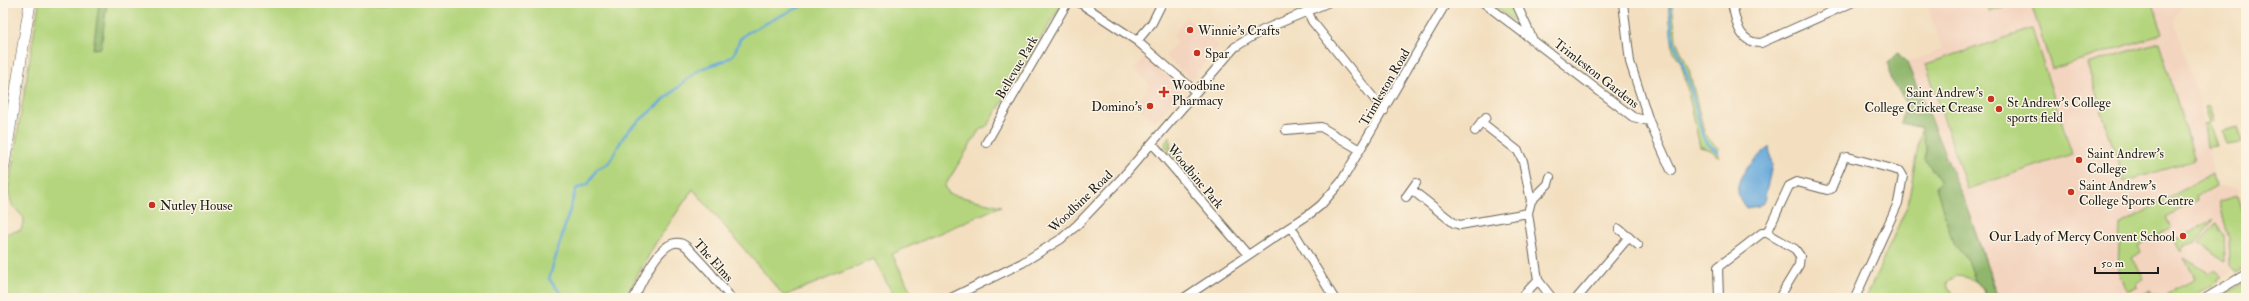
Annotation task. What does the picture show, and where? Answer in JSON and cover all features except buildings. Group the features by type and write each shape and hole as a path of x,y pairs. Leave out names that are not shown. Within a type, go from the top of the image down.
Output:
{"street":[{"path":"3,170 7,126 30,3"},
{"name":"Bellevue Park","path":"986,143 1067,3"},
{"path":"1080,3 1137,41 1196,92"},
{"path":"1137,41 1152,23 1162,3"},
{"name":"Woodbine Park","path":"1248,255 1152,143 1235,47 1263,30 1327,3"},
{"name":"Trimleston Road","path":"1291,227 1321,205 1341,182 1446,3"},
{"name":"Trimleston Gardens","path":"1484,3 1532,38 1633,118 1649,121"},
{"name":"Trimleston Gardens","path":"1516,3 1532,38"},
{"name":"Trimleston Gardens","path":"1623,3 1630,62 1649,121 1671,170"},
{"path":"1732,3 1740,32 1744,38 1756,43 1768,40 1851,3"},
{"path":"1308,12 1312,21 1384,111"},
{"path":"1475,131 1484,119 1518,151 1523,161 1531,201 1528,213 1538,280 1552,298"},
{"path":"1286,130 1321,128 1360,150"},
{"name":"Woodbine Road","path":"952,298 1022,263 1061,239 1096,206 1152,143"},
{"path":"1767,233 1789,186 1797,182 1827,190 1831,189 1844,158 1848,157 1900,171 1903,176 1898,203 1855,298"},
{"path":"1531,201 1548,184 1550,177"},
{"path":"1406,197 1414,186 1454,223 1460,225 1528,213"},
{"path":"1184,298 1291,227 1334,298"},
{"path":"1619,229 1638,245"},
{"path":"1719,298 1718,267 1762,232 1767,233 1795,249 1800,256 1799,265 1779,298"},
{"path":"1577,298 1629,237"},
{"name":"The Elms","path":"634,298 651,264 664,248 669,244 676,242 687,247 731,298"},
{"path":"2206,298 2246,274"},
{"path":"1521,298 1538,280"}],"shaded area":[{"name":"Saint Andrew's College","path":"1927,3 2195,3 2181,7 2174,21 2200,105 2216,186 2239,188 2238,194 2244,215 2246,215 2246,266 2236,273 2233,270 2218,279 2218,282 2190,298 1999,298 1965,203 1932,124 1902,65 1942,49"},
{"path":"2230,3 2246,3 2246,7 2232,11"},
{"path":"1187,18 1219,46 1191,79 1165,56 1178,41 1172,36"},
{"path":"1143,59 1148,60 1182,89 1155,121 1134,104 1148,90 1147,88 1150,85 1134,69"}],"green space":[{"path":"39,3 1060,3 1061,5 989,124 978,132 945,186 949,194 1001,206 892,254 914,298 895,298 874,259 784,296 693,189 655,244 625,298 13,298 3,294 3,238 8,233 21,230 24,218 12,205 8,191"},
{"path":"99,3 107,3 101,48 93,49"},
{"path":"1490,3 1513,3 1526,30"},
{"path":"1668,3 1672,3 1676,40 1689,70 1705,135 1718,148 1719,157 1711,150 1700,147 1681,63 1673,50"},
{"path":"1987,3 2002,3 2003,7 1989,11"},
{"path":"2031,3 2153,3 2163,34 2052,69"},
{"name":"St Andrew's College sports field","path":"2032,29 2072,154 1967,189 1926,64"},
{"path":"2159,42 2195,160 2124,182 2087,64"},
{"path":"1898,53 1907,63 1965,203 1998,298 1985,298 1984,290 1975,280 1968,260 1953,243 1936,187 1940,181 1925,159 1926,148 1921,128 1901,123 1906,102 1890,78 1888,63"},
{"path":"2209,106 2214,121 2210,122 2205,107"},
{"path":"2209,123 2217,146 2207,147 2204,124"},
{"path":"2238,127 2243,142 2226,144 2222,131"},
{"path":"1921,128 1965,203 1999,298 1985,298 1979,284 1971,279 1956,276 1947,282 1948,288 1952,291 1950,298 1866,298 1908,204"},
{"path":"1170,136 1170,147 1189,169 1186,171 1166,147 1165,143"},
{"path":"2213,173 2216,186 2196,197 2197,200 2166,217 2171,228 2138,246 2141,252 2132,258 2144,279 2137,283 2138,286 2127,291 2118,268 2120,225"},
{"path":"2237,196 2246,225 2246,266 2236,273 2230,266 2229,239 2219,201"},
{"path":"2214,219 2196,242 2184,246 2181,252 2175,240"},
{"path":"2216,223 2224,236 2225,261 2200,242"},
{"path":"2184,258 2209,273 2217,270 2222,277 2218,279 2218,282 2190,298 2162,298 2195,278"},
{"path":"2246,281 2246,298 2219,298"},
{"path":"2150,291 2152,295 2156,293 2159,298 2145,298 2143,294"}],"water":[{"path":"1769,146 1772,166 1764,201 1759,206 1746,208 1740,199 1738,190 1739,182 1742,174"}],"waterway":[{"path":"563,296 549,279 576,189 588,184 597,169 608,164 624,136 630,129 698,70 726,60 734,54 740,39 747,33 792,10 812,3"},
{"path":"1670,3 1672,37 1688,78 1703,137 1706,142 1718,152"}],"place":[{"name":"Winnie's Crafts","path":"1190,30"},
{"name":"Spar","path":"1197,53"},
{"name":"Woodbine Pharmacy","path":"1164,92"},
{"name":"Saint Andrew's College Cricket Crease","path":"1991,99"},
{"name":"Domino's","path":"1150,106"},
{"name":"St Andrew's College sports field","path":"1999,109"},
{"name":"Saint Andrew's College","path":"2079,160"},
{"name":"Saint Andrew's College Sports Centre","path":"2071,192"},
{"name":"Nutley House","path":"152,205"},
{"name":"Our Lady of Mercy Convent School","path":"2183,236"}]}
